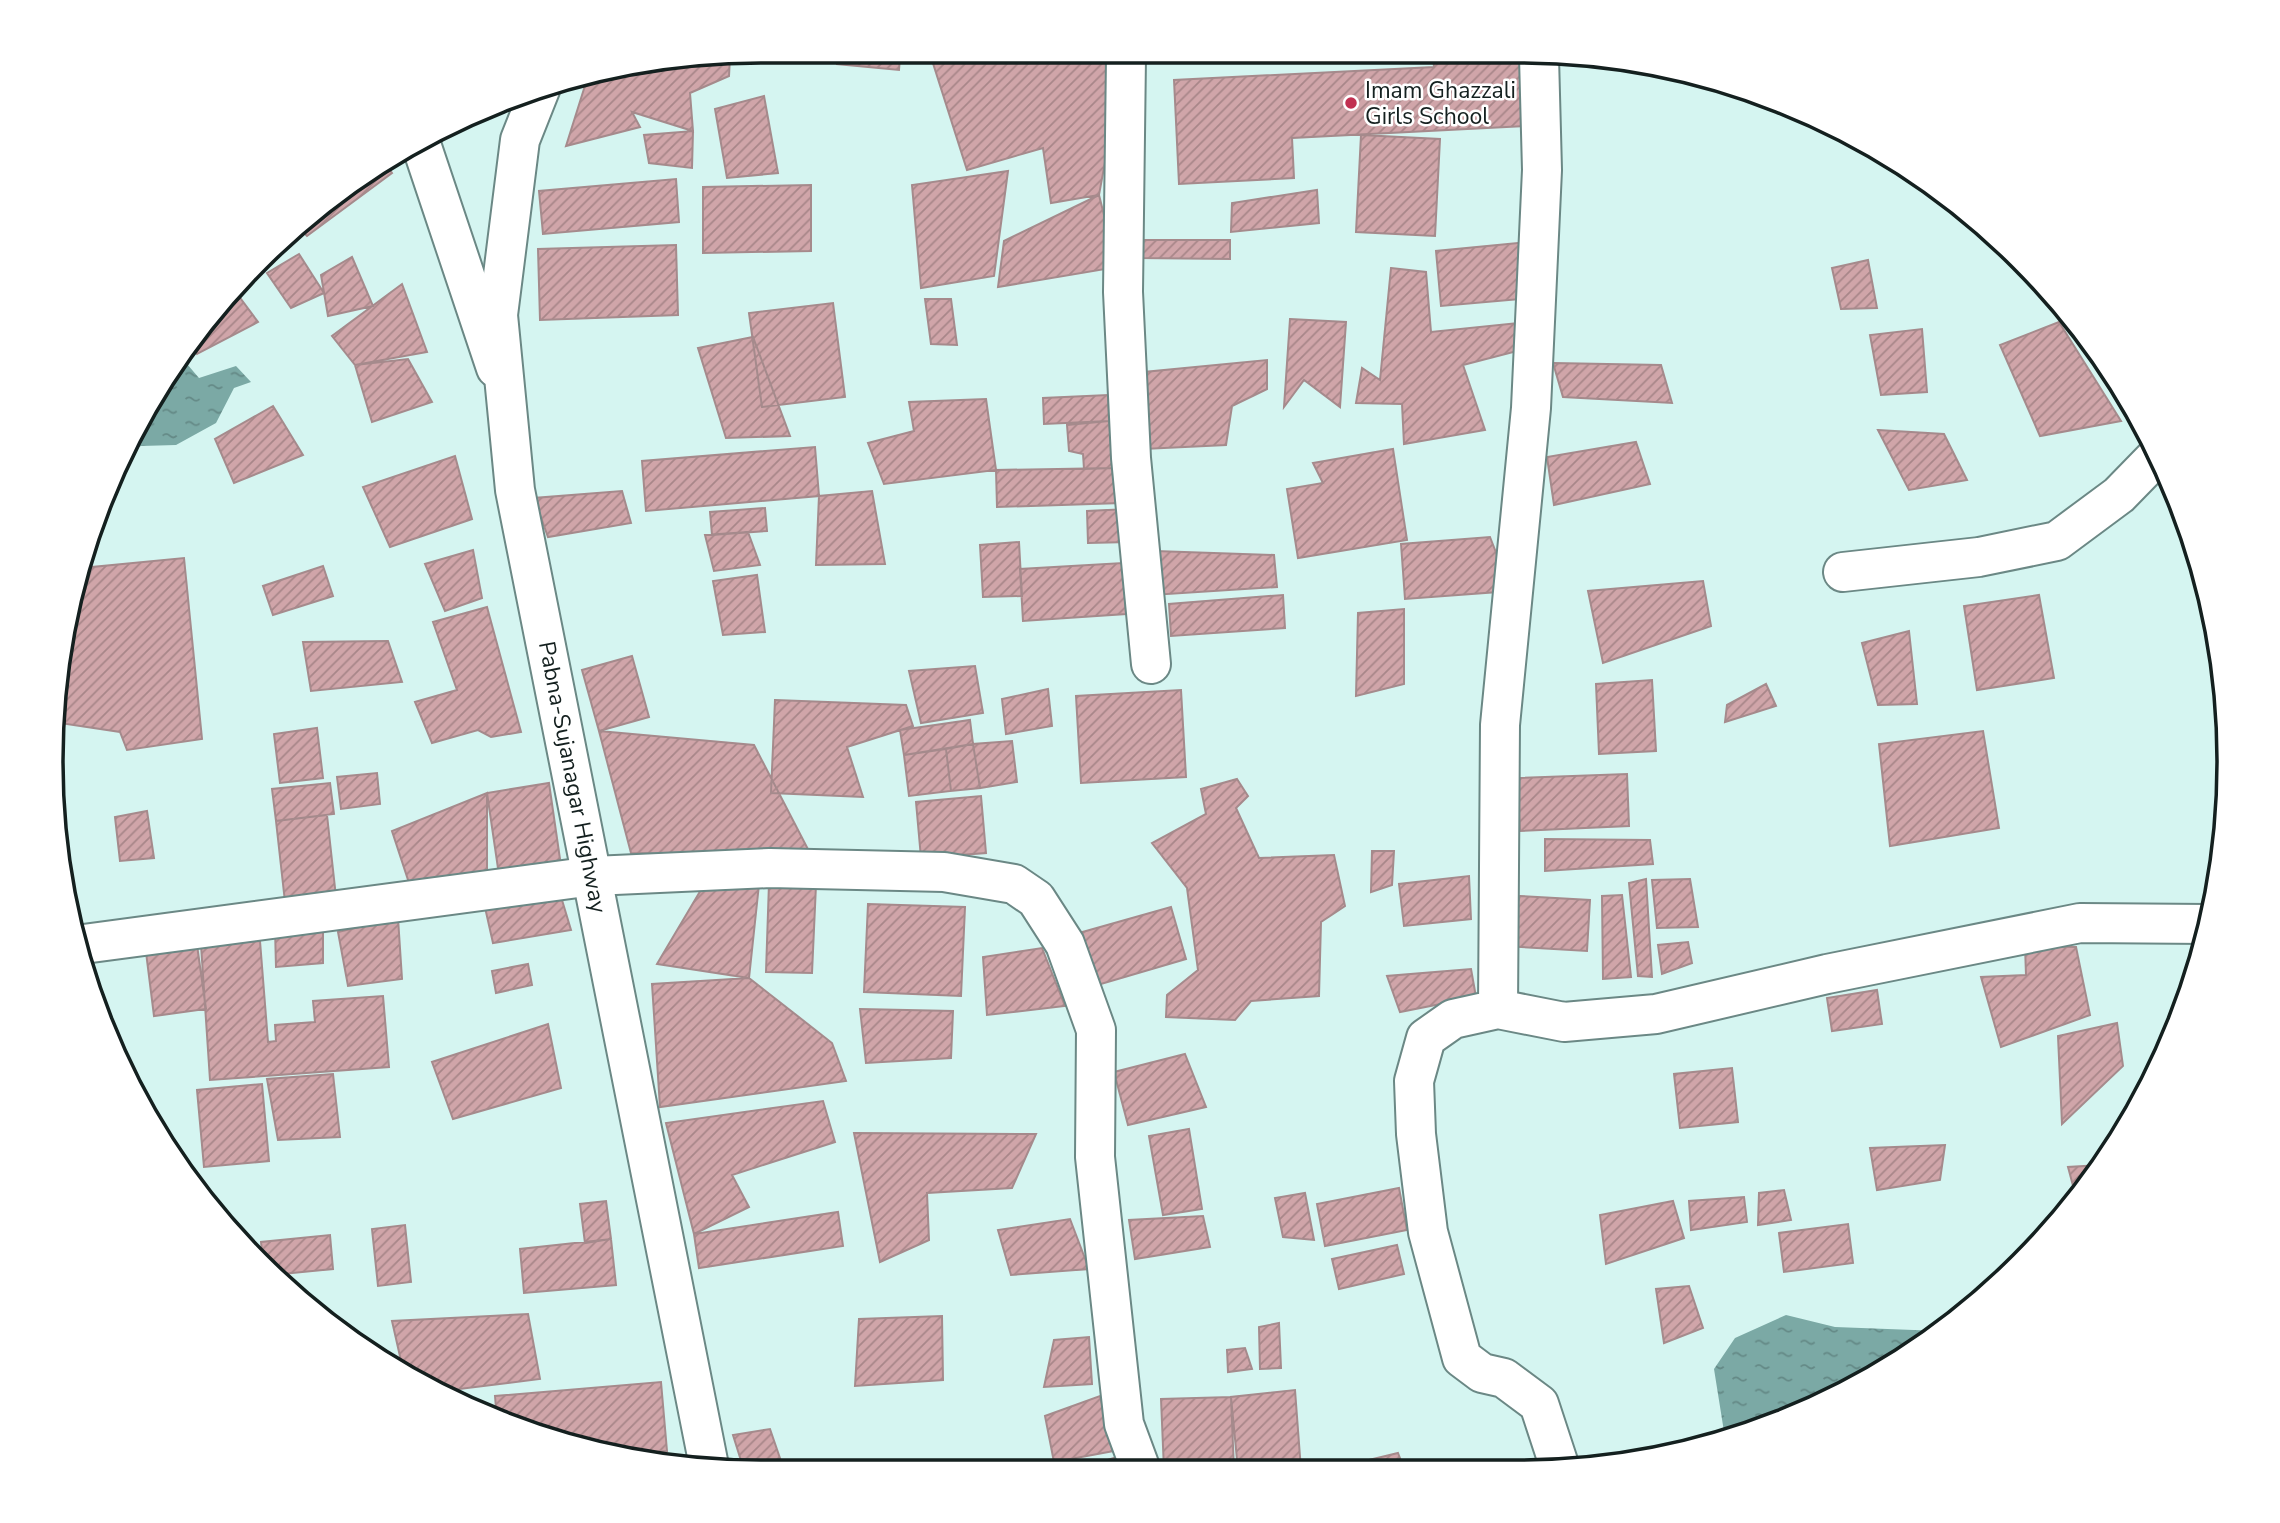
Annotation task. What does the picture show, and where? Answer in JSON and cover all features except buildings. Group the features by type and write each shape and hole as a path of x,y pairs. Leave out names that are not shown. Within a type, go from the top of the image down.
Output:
{"main road":[{"path":"1126,63 1123,292 1131,458 1151,664"},
{"path":"1498,1009 1500,725 1531,408 1542,170 1539,63"},
{"name":"Pabna-Sujanagar Highway","path":"535,101 520,140 498,315 515,490 707,1458"},
{"path":"423,151 507,400"},
{"path":"1843,572 1979,557 2057,541 2119,495 2150,463"},
{"path":"87,943 593,876 770,867 944,872 1014,884 1036,899 1065,944 1096,1030 1095,1157 1124,1424 1138,1460"},
{"path":"1557,1459 1539,1404 1504,1378 1482,1373 1462,1358 1428,1232 1416,1135 1414,1082 1426,1038 1453,1019 1498,1009 1563,1022 1656,1014 1827,974 2080,923 2196,930"}],"water":[{"path":"187,364 199,378 236,366 251,382 234,388 216,423 176,445 138,447"},
{"path":"1786,1315 1835,1327 1924,1330 1868,1366 1827,1388 1786,1407 1724,1429 1714,1369 1735,1338"}],"place":[{"name":"Imam Ghazzali Girls School","path":"1351,103"}]}
